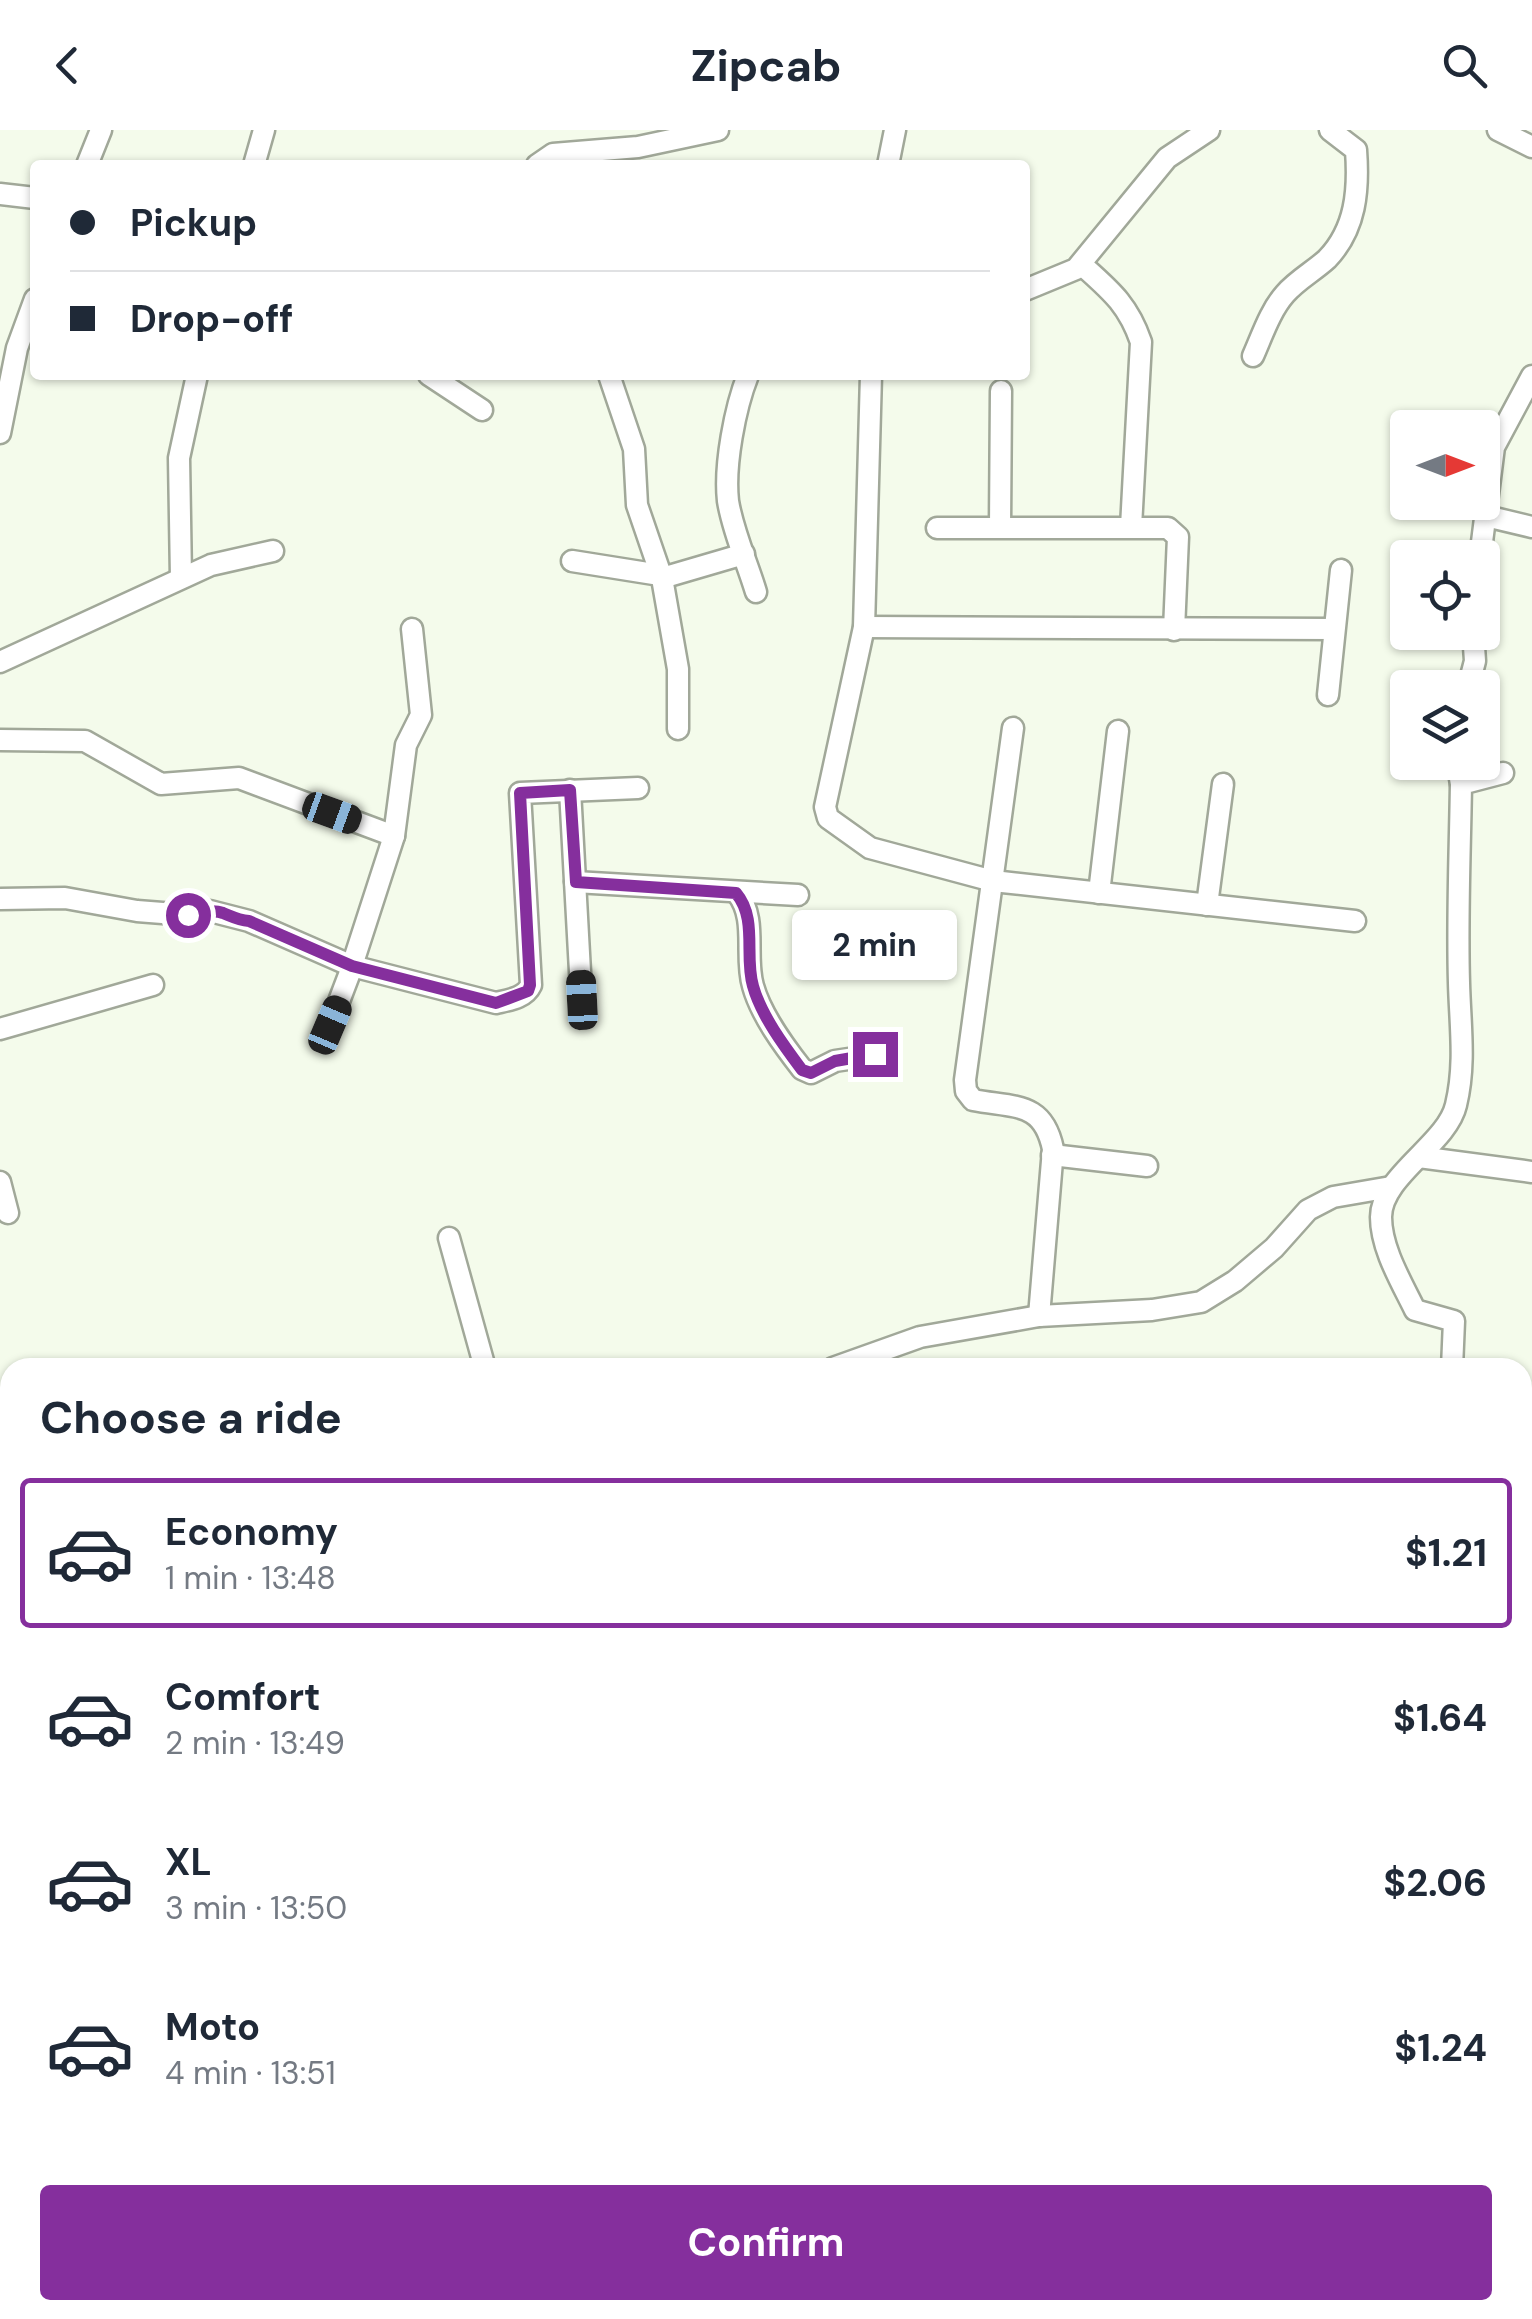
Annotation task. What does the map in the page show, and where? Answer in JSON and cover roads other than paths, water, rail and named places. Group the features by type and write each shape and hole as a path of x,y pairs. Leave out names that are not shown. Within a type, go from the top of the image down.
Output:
{"street":[{"path":"90,160 101,130"},
{"path":"255,160 264,130"},
{"path":"545,160 553,154 638,147 718,130"},
{"path":"889,160 894,130"},
{"path":"1030,288 1076,270 1167,158 1208,130"},
{"path":"1252,356 1284,295 1342,240 1353,215 1358,190 1356,150 1330,130"},
{"path":"1498,130 1524,140"},
{"path":"0,194 30,197"},
{"path":"1081,264 1118,298 1132,317 1141,342 1131,527"},
{"path":"0,433 17,348 30,313"},
{"path":"1500,435 1532,376"},
{"path":"181,578 179,458 196,380"},
{"path":"437,380 482,410"},
{"path":"611,380 634,449 637,505 661,576 678,669 678,729"},
{"path":"746,380 739,398 728,472 728,503 756,592"},
{"path":"871,380 864,627 825,807 828,818 870,848 993,881 1355,921"},
{"path":"1000,528 1002,391"},
{"path":"1500,520 1532,528"},
{"path":"937,528 1168,528 1178,537 1174,630"},
{"path":"0,662 211,565 273,551"},
{"path":"572,560 661,576 744,554"},
{"path":"1328,695 1341,570"},
{"path":"864,627 1333,629"},
{"path":"330,1025 394,836 406,745 421,715 412,629"},
{"path":"1013,728 964,1080 966,1091 974,1100 1034,1112 1048,1127 1052,1155 1039,1316"},
{"path":"1100,893 1118,731"},
{"path":"0,740 80,739 161,784 239,778 394,836"},
{"path":"1461,784 1503,774"},
{"path":"1452,1358 1454,1321 1415,1310 1393,1264 1381,1216 1391,1187 1455,1111 1463,1070 1458,982 1460,780"},
{"path":"1207,905 1223,784"},
{"path":"0,899 65,898 137,912 223,913 352,966 496,1003 528,991 530,985 520,793 638,788"},
{"path":"570,790 582,1008"},
{"path":"576,882 798,894"},
{"path":"736,893 748,918 753,988 802,1070 811,1073 835,1061 875,1054"},
{"path":"0,1029 152,985"},
{"path":"1052,1155 1147,1166"},
{"path":"1419,1157 1532,1172"},
{"path":"0,1182 8,1213"},
{"path":"861,1358 920,1337 1039,1316 1152,1310 1201,1302 1235,1282 1274,1248 1308,1210 1334,1197 1391,1187"},
{"path":"449,1238 481,1358"}]}
